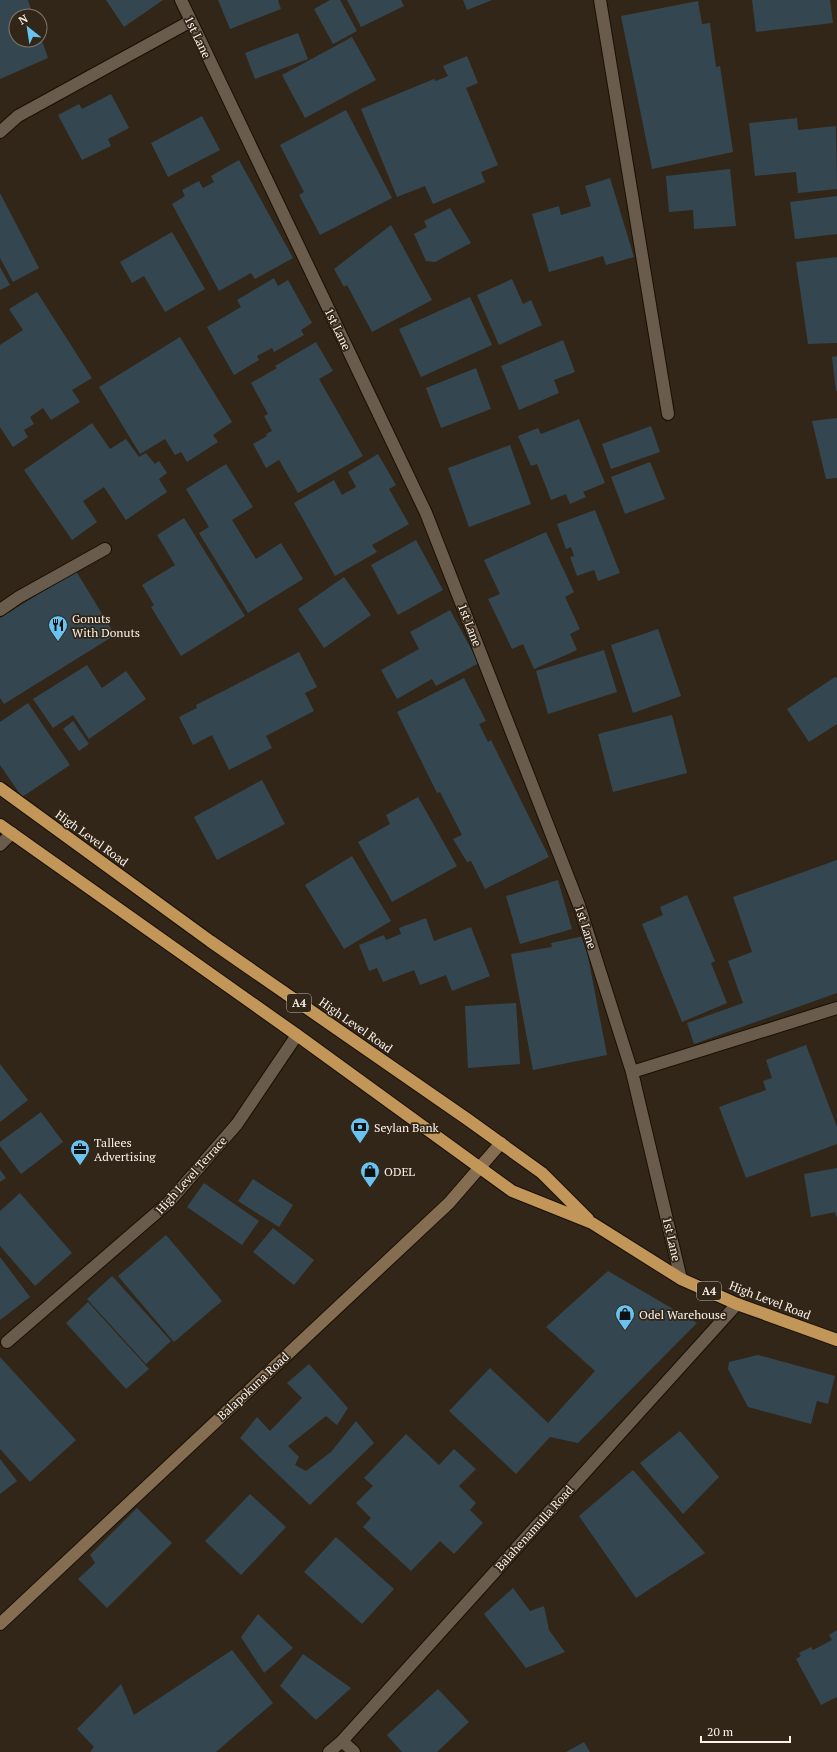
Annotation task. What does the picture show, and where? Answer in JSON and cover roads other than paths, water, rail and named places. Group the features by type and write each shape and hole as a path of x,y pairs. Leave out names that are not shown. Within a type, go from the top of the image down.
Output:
{"highway":[{"name":"High Level Road","path":"0,788 69,840 210,941 542,1173 592,1223"},
{"name":"High Level Road","path":"0,825 298,1035 512,1190 592,1223 681,1279 737,1304 837,1340"}],"main road":[{"name":"Balapokuna Road","path":"0,1624 449,1203 501,1143"}],"street":[{"name":"1st Lane","path":"181,0 426,513 579,905 632,1072 681,1279"},
{"path":"600,0 668,414"},
{"path":"0,132 25,112 191,21"},
{"path":"0,610 19,597 105,549"},
{"path":"0,845 12,833"},
{"path":"632,1072 837,1008"},
{"name":"High Level Terrace","path":"7,1342 169,1202 237,1124 298,1035"},
{"name":"Balahenamulla Road","path":"329,1752 342,1741 737,1304"},
{"path":"342,1741 354,1752"}],"place":[{"name":"Gonuts With Donuts","path":"58,642"},
{"name":"Seylan Bank","path":"360,1144"},
{"name":"Tallees Advertising","path":"80,1166"},
{"name":"ODEL","path":"370,1188"},
{"name":"Odel Warehouse","path":"625,1331"}]}
